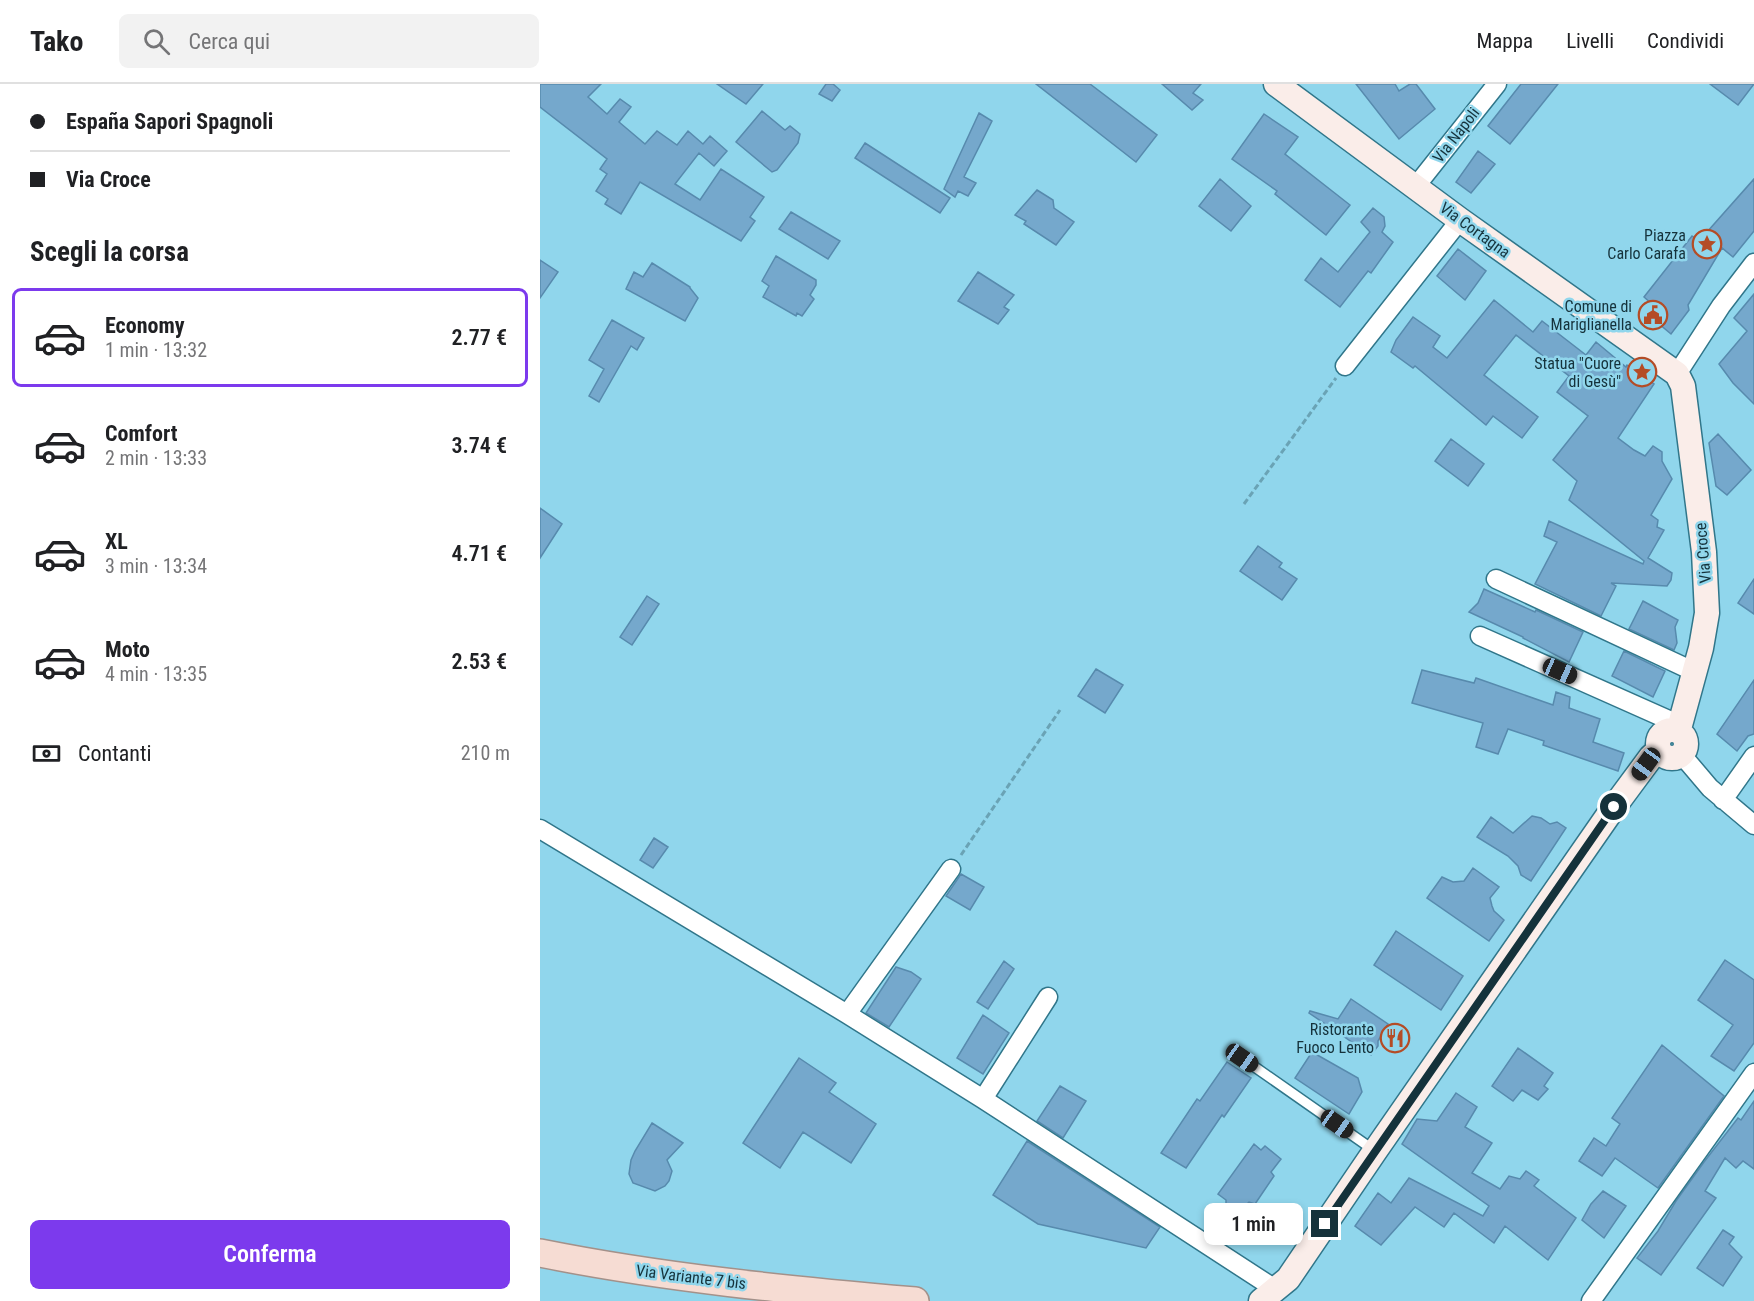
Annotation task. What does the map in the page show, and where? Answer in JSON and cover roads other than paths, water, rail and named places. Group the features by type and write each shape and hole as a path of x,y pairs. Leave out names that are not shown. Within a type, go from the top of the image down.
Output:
{"main road":[{"name":"Via Variante 7 bis","path":"540,1253 674,1276 915,1301"}],"street":[{"name":"Via Cortagna","path":"1276,84 1460,220 1677,374"},
{"name":"Via Napoli","path":"1416,186 1497,84"},
{"path":"1345,366 1460,220"},
{"path":"1677,374 1721,306 1754,263"},
{"name":"Via Croce","path":"1677,374 1684,392 1704,552 1707,612 1695,672 1678,727"},
{"path":"1496,579 1695,672"},
{"path":"1480,636 1678,727"},
{"path":"1678,727 1661,734 1658,742 1754,825"},
{"path":"540,829 847,1014 983,1099 1276,1292 1614,807 1651,757 1670,752"},
{"path":"1723,800 1754,756"},
{"path":"847,1014 951,869"},
{"path":"983,1099 1048,997"},
{"path":"1591,1301 1754,1073"}],"lane":[{"path":"1242,1058 1375,1151"}],"place":[{"name":"Piazza Carlo Carafa","path":"1707,244"},
{"name":"Comune di Mariglianella","path":"1653,315"},
{"name":"Statua \"Cuore di Gesù\"","path":"1642,372"},
{"name":"Ristorante Fuoco Lento","path":"1395,1038"}]}
